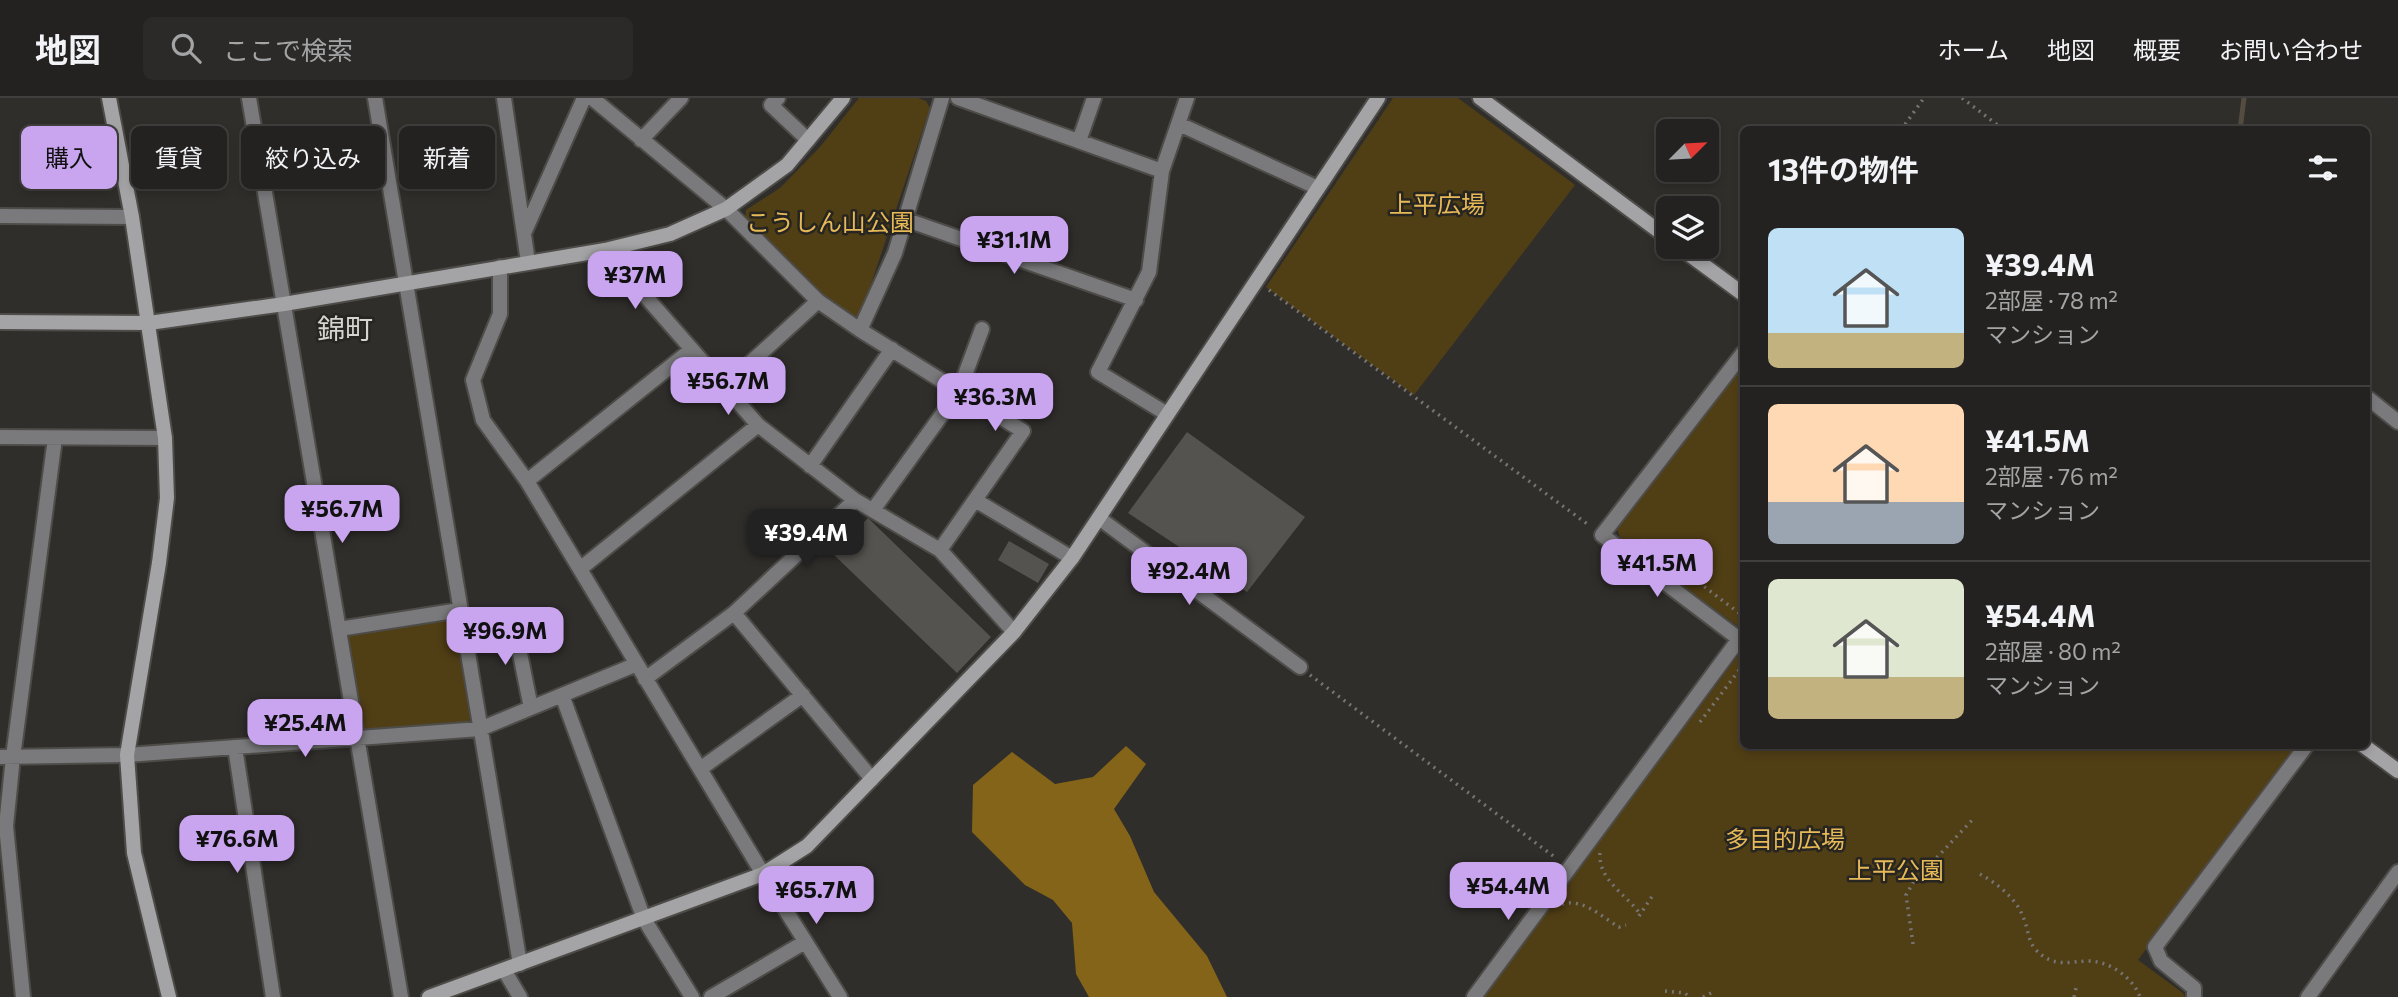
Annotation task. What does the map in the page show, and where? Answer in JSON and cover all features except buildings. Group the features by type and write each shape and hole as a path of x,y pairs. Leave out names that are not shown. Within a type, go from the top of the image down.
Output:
{"street":[{"path":"109,98 132,218 165,438 166,511 127,755 134,853 169,997"},
{"path":"248,98 401,997"},
{"path":"375,98 520,964"},
{"path":"504,98 528,262"},
{"path":"524,232 584,98"},
{"path":"592,98 726,209 818,301 1023,431 940,550"},
{"path":"641,140 681,98"},
{"path":"778,98 771,105 808,139"},
{"path":"0,322 149,323 284,304 605,250 670,234 726,209 787,165 843,98"},
{"path":"860,330 895,253 942,98"},
{"path":"958,98 997,104 1079,141 1162,171"},
{"path":"1079,141 1094,98"},
{"path":"1167,414 1098,372 1149,272 1162,171 1187,98"},
{"path":"429,997 763,874 807,846 1014,632 1072,558 1378,98"},
{"path":"1480,98 1656,229"},
{"path":"1179,124 1318,188"},
{"path":"0,216 132,218"},
{"path":"904,219 1136,300"},
{"path":"605,250 758,425 856,500 940,550 1014,632"},
{"path":"1695,259 1740,292"},
{"path":"500,267 499,314 473,380 483,420 527,481 840,997"},
{"path":"725,386 818,301"},
{"path":"873,510 959,391 982,329"},
{"path":"810,466 892,349"},
{"path":"527,481 691,350"},
{"path":"1474,997 1739,639 1602,535 1740,357"},
{"path":"2370,401 2398,422"},
{"path":"580,569 758,425"},
{"path":"0,436 165,438"},
{"path":"23,997 6,826 6,757 55,438"},
{"path":"645,679 734,613 856,500"},
{"path":"975,500 1072,558"},
{"path":"1099,518 1300,667"},
{"path":"339,629 460,610"},
{"path":"734,613 872,779"},
{"path":"513,619 531,708"},
{"path":"6,757 127,755 480,729 637,664"},
{"path":"562,695 644,919 692,997"},
{"path":"700,769 803,695"},
{"path":"235,747 273,997"},
{"path":"2194,997 2194,988 2161,961 2155,947 2304,749"},
{"path":"2368,749 2398,771"},
{"path":"2308,997 2398,872"},
{"path":"711,997 805,942"},
{"path":"504,970 520,997"}],"path":[{"path":"1904,126 1924,98"},
{"path":"1962,98 1999,126"},
{"path":"1256,281 1602,535"},
{"path":"1643,540 1740,614"},
{"path":"1300,667 1569,868"},
{"path":"1695,729 1740,669"},
{"path":"1913,944 1906,895 1913,883 1974,818"},
{"path":"1606,845 1600,853 1599,862 1606,879 1639,915 1653,895"},
{"path":"1980,874 1995,882 2014,901 2024,919 2034,948 2045,957 2065,965 2091,961 2105,965 2127,976 2140,997"},
{"path":"1554,910 1564,902 1583,904 1619,927 1626,925"},
{"path":"2074,997 2076,988"},
{"path":"1665,991 1685,993 1689,997"},
{"path":"1703,997 1713,992"}],"green space":[{"name":"こうしん山公園","path":"859,98 918,98 926,101 930,108 861,314 852,318 819,296 745,220 746,210 780,188 820,147"},
{"name":"上平広場","path":"1393,98 1458,98 1575,185 1414,395 1266,287"},
{"path":"1740,369 1740,628 1621,540 1617,529"},
{"path":"446,617 454,621 470,719 466,726 367,732 361,726 345,634"},
{"name":"上平公園","path":"1740,653 1740,749 2294,749 2138,960 2185,997 1482,997"}],"shaded area":[{"path":"1126,746 1146,764 1114,809 1130,836 1154,892 1207,956 1227,997 1089,997 1076,974 1072,923 1053,900 1025,885 972,832 973,785 1012,752 1055,784 1093,777"}],"waterway":[{"path":"2240,126 2244,98"}],"district":[{"name":"錦町","path":"345,329"}],"park label":[{"name":"多目的広場","path":"1785,840"}]}
